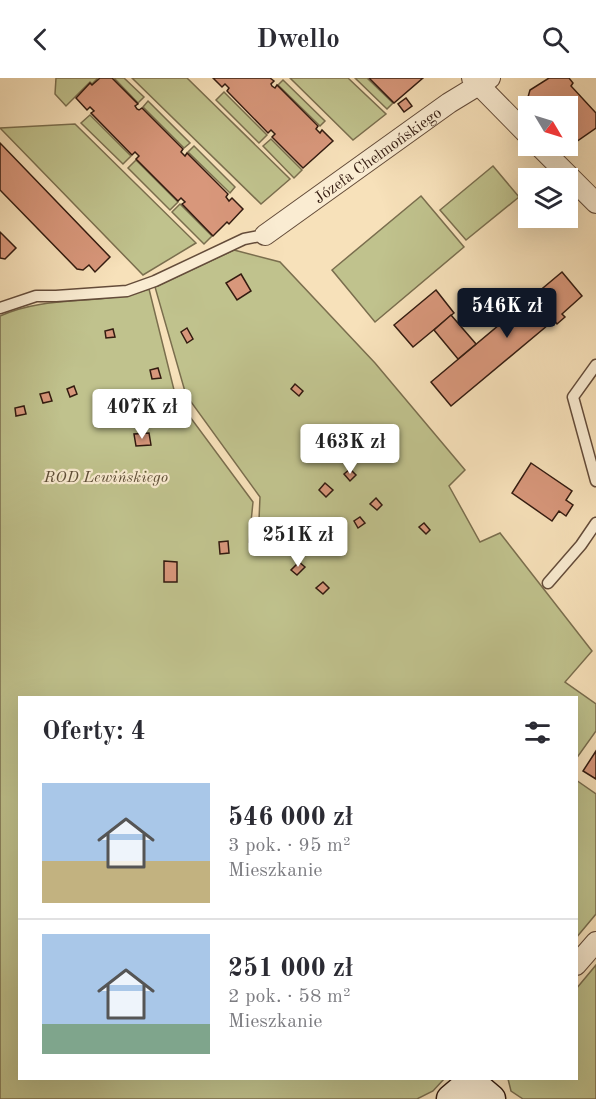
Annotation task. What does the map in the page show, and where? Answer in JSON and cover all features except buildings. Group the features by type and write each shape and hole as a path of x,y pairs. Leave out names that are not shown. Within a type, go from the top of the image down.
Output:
{"street":[{"path":"480,80 518,124"},
{"name":"Józefa Chełmońskiego","path":"265,235 480,80"},
{"path":"549,156 596,203"},
{"path":"578,963 596,942"}],"lane":[{"path":"0,308 36,296 127,291 155,281 244,239 265,235"},
{"path":"596,365 573,398 596,482"},
{"path":"548,583 581,545 596,523"}],"green space":[{"path":"56,78 98,78 92,84 90,82 66,106 55,94"},
{"path":"114,78 124,78 144,97 138,103"},
{"path":"132,78 187,78 290,179 261,204"},
{"path":"290,78 348,78 386,114 353,140"},
{"path":"355,78 367,78 393,103 387,109"},
{"path":"283,80 325,121 320,126 278,85"},
{"path":"224,92 267,135 259,143 216,100"},
{"path":"148,101 190,143 184,148 143,107"},
{"path":"90,115 131,156 123,164 81,123"},
{"path":"75,124 196,243 143,275 0,128"},
{"path":"271,139 302,170 294,178 263,146"},
{"path":"194,146 235,187 230,193 188,152"},
{"path":"136,160 178,202 170,210 128,168"},
{"path":"493,166 518,196 466,240 440,210"},
{"path":"421,196 464,247 375,322 332,270"},
{"path":"180,204 212,236 204,244 172,212"},
{"name":"ROD Lewińskiego","path":"234,250 280,262 375,363 465,470 449,486 480,542 500,533 592,651 565,682 596,704 596,731 578,756 578,696 18,696 18,1080 443,1080 433,1091 417,1099 0,1099 0,316 37,305 112,297 149,289 176,398 253,502 249,542 258,543 260,497 186,395 155,287"},
{"path":"578,781 596,794 596,914 578,936"},
{"path":"596,965 596,1099 523,1099 511,1091 508,1080 578,1080 578,987"}]}
